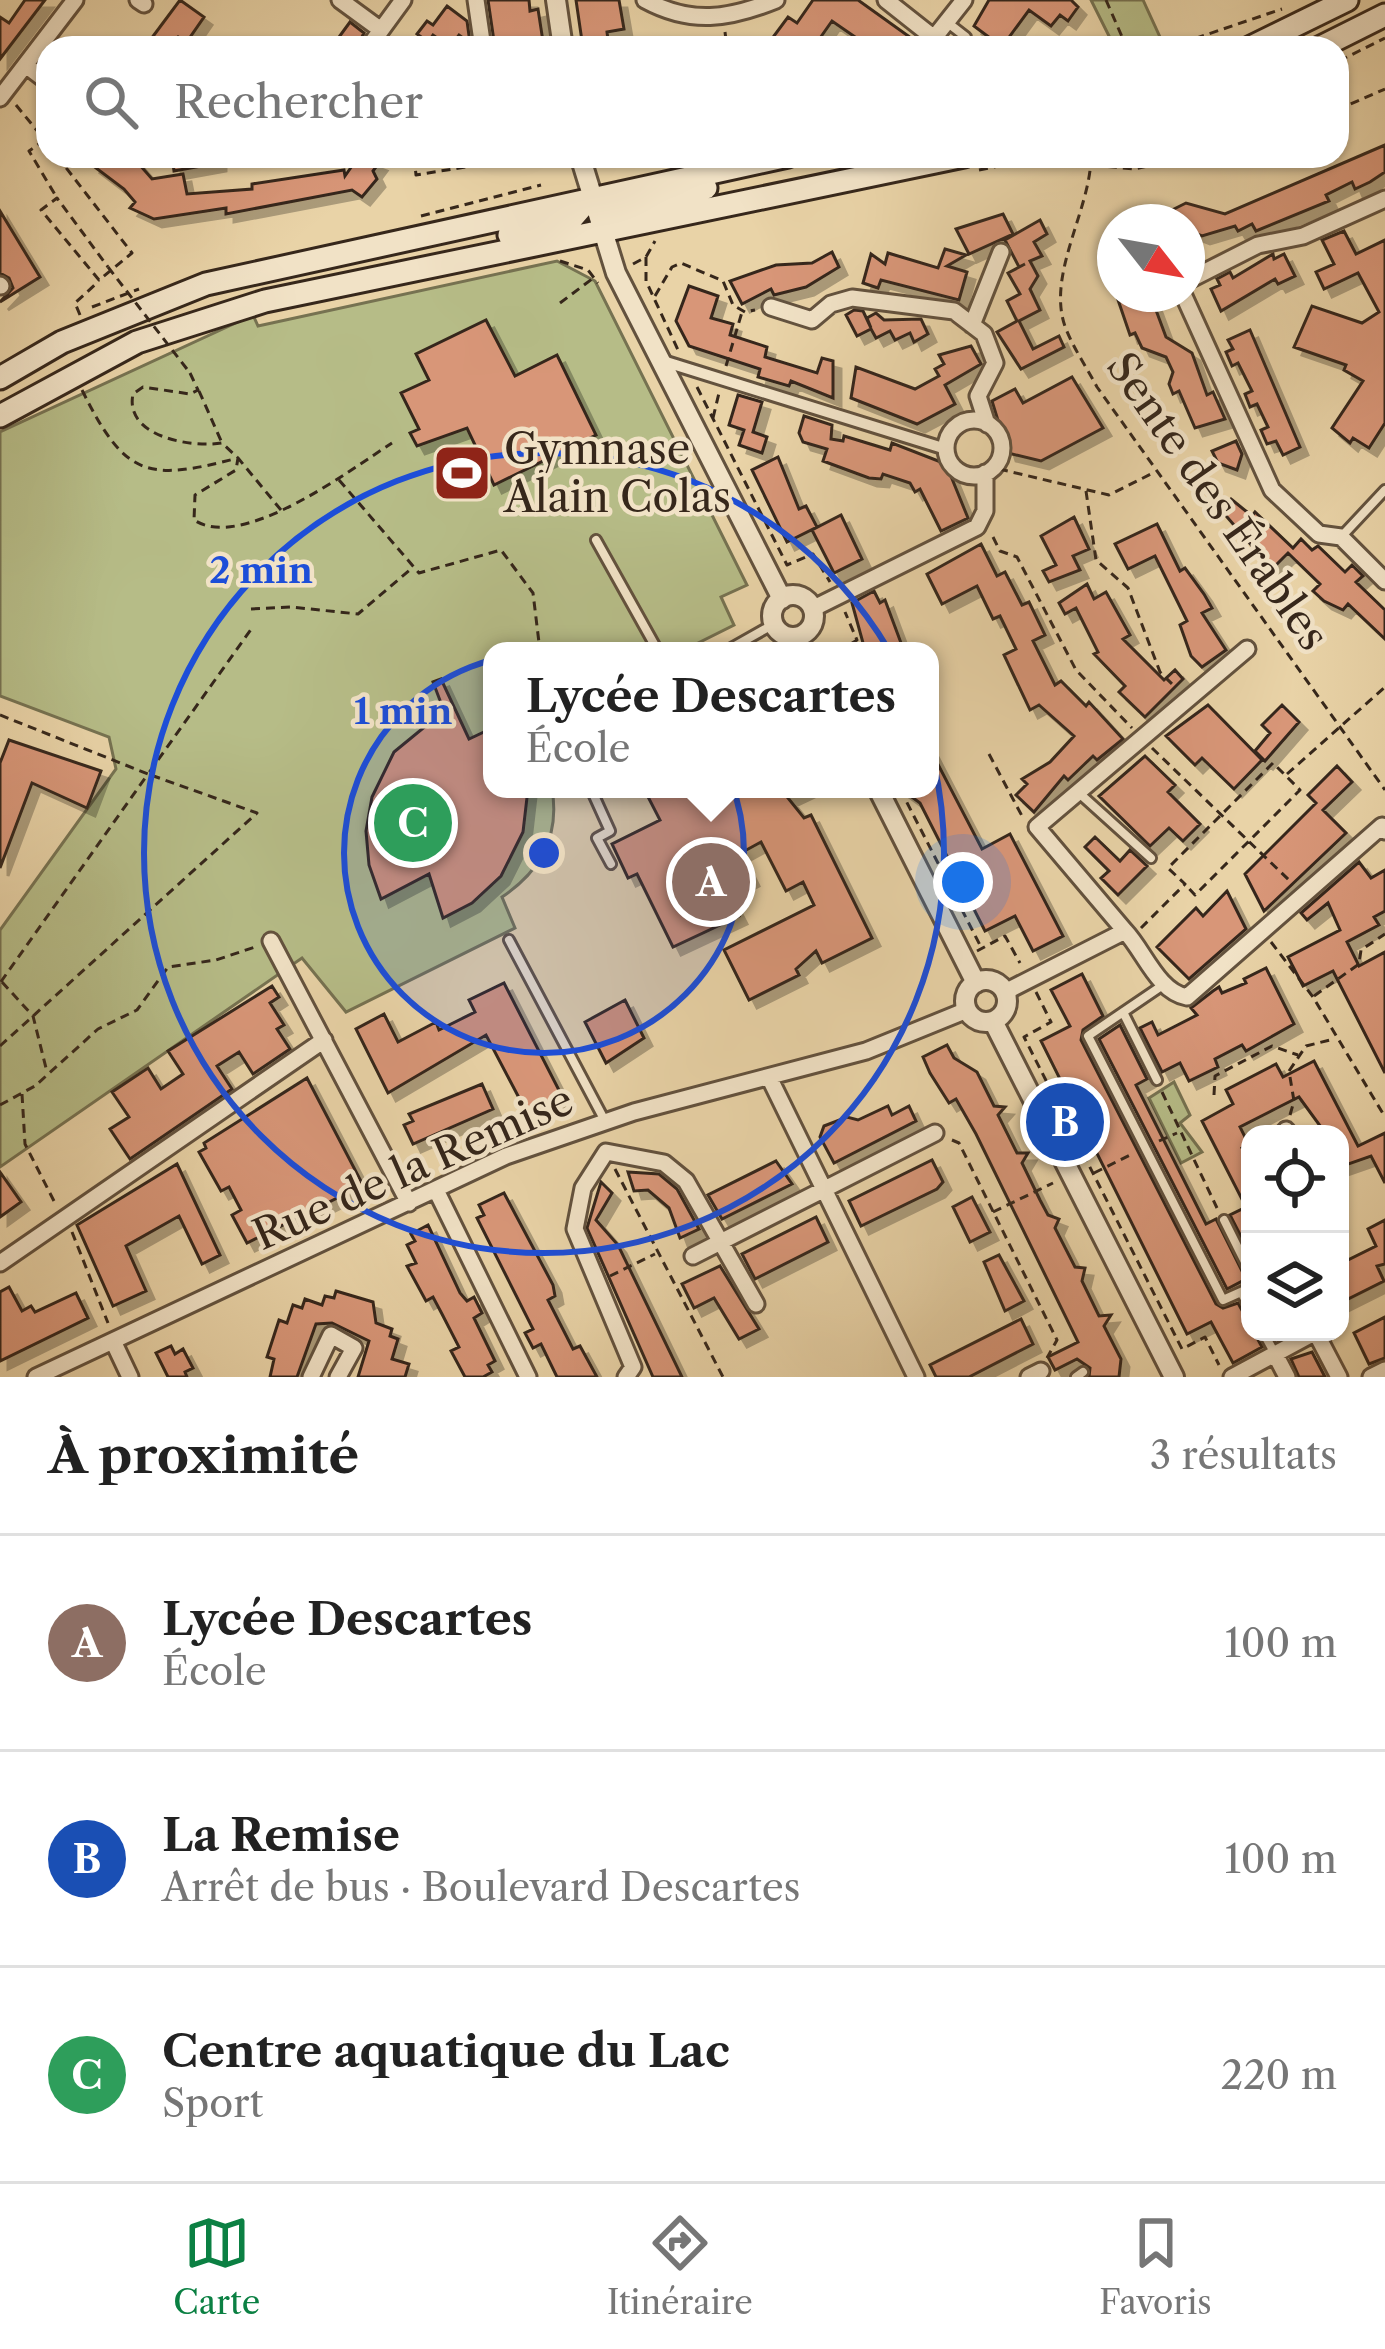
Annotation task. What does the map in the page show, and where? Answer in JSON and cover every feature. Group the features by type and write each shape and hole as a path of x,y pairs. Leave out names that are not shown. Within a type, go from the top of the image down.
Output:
{"main road":[{"path":"1274,36 1347,0"},
{"path":"1343,36 1385,15"},
{"path":"0,377 122,315 206,284 732,168"},
{"path":"598,230 617,209 775,168"},
{"path":"0,416 147,345 265,301 905,168"},
{"path":"371,278 432,252 569,222 589,199"}],"street":[{"path":"49,36 75,0"},
{"path":"340,0 381,30"},
{"path":"377,36 403,0"},
{"path":"476,0 481,36"},
{"path":"556,0 561,36"},
{"path":"645,0 675,14 724,19 776,0"},
{"path":"886,0 924,36"},
{"path":"936,36 964,0"},
{"path":"4,96 36,54"},
{"path":"27,66 36,73"},
{"path":"583,168 598,230 782,598"},
{"path":"1205,272 1258,244 1303,236 1385,199"},
{"path":"972,325 1001,252"},
{"path":"771,307 812,320 831,304 852,298 912,302 954,311 984,334 994,363 978,395 1002,449 989,471 985,511 977,527 812,609"},
{"path":"1191,312 1272,490 1319,534 1341,537 1385,581"},
{"path":"664,361 946,449 960,473 989,471"},
{"path":"946,449 961,424 987,424"},
{"path":"782,598 800,597 812,609 813,622 804,642"},
{"path":"782,598 773,612 774,624 801,642"},
{"path":"1246,649 1037,827 1165,985 1186,997 1382,826 1385,831"},
{"path":"882,798 976,983"},
{"path":"1005,992 1128,934"},
{"path":"271,941 410,1203"},
{"path":"989,980 1005,992 1006,1006 993,1021 975,1019 967,1010 965,998 976,983 989,980"},
{"name":"Rue de la Remise","path":"36,1377 506,1156 866,1051 967,1010"},
{"path":"993,1021 1174,1377"},
{"path":"0,1263 324,1040"},
{"path":"769,1077 916,1377"},
{"path":"600,1125 606,1152 575,1208 575,1229 633,1367 626,1377"},
{"path":"693,1256 935,1133"},
{"path":"606,1152 675,1170 722,1240 756,1304"},
{"path":"436,1190 528,1377"},
{"path":"311,1377 331,1335 354,1348 338,1377"},
{"path":"113,1341 130,1377"},
{"path":"1228,1377 1300,1341"},
{"path":"1320,1341 1339,1377"},
{"path":"1275,1354 1287,1377"},
{"path":"1372,1377 1385,1370"}],"lane":[{"path":"947,22 965,36"},
{"path":"1341,537 1385,490"},
{"path":"596,539 654,642"},
{"path":"742,642 774,624"},
{"path":"1078,792 1151,858"},
{"path":"595,798 610,831 597,838 611,864"},
{"path":"509,940 600,1125"},
{"path":"1165,985 1088,1036 1223,1300 1241,1291"},
{"path":"1123,1012 1157,1079"},
{"path":"1224,1220 1241,1254"},
{"path":"1268,1341 1275,1354"}],"path":[{"path":"1106,0 1122,36"},
{"path":"1202,36 1285,8"},
{"path":"724,19 726,36"},
{"path":"1349,56 1385,38"},
{"path":"1349,105 1385,89"},
{"path":"4,96 36,131"},
{"path":"39,168 190,374 223,442 281,510"},
{"path":"67,168 132,253 75,303 80,315"},
{"path":"415,168 416,175 459,168"},
{"name":"Sente des Érables","path":"1091,168 1091,184 1063,284 1064,325 1097,387 1385,790"},
{"path":"57,198 40,210 99,280"},
{"path":"630,265 646,256 657,238"},
{"path":"646,256 646,281 787,565 813,554 838,595 857,640 854,642"},
{"path":"544,258 588,270 596,280 560,303"},
{"path":"654,298 671,267 681,263 723,281 734,305 742,310 771,307"},
{"path":"712,418 742,310"},
{"path":"147,345 179,339"},
{"path":"79,383 107,440 144,470 188,472 238,458"},
{"path":"198,390 190,394 143,387 133,394 131,404 136,418 185,446 223,442"},
{"path":"238,458 236,470 195,495 194,520 224,530 281,510 392,443"},
{"path":"989,471 1109,495 1157,470"},
{"path":"338,478 419,572 501,550 533,592 539,642"},
{"path":"1085,489 1096,560 1128,588 1160,672 1188,699"},
{"path":"991,535 1000,551 1017,557 1076,670 1306,896"},
{"path":"251,609 291,607 358,614 412,568"},
{"path":"47,1074 33,1016 1,982 253,628"},
{"path":"1286,776 1338,724 1362,712 1385,687"},
{"path":"0,715 257,813 0,1046"},
{"path":"989,754 1025,822 1037,827"},
{"path":"1273,763 1300,790 1196,895 1168,868 1221,815 1273,763"},
{"path":"905,798 982,949"},
{"path":"1128,934 1185,884"},
{"path":"1263,933 1313,997 1385,1118"},
{"path":"1313,997 1359,964 1361,950 1385,934"},
{"path":"962,957 1005,936 1051,1022 1024,1037 1182,1349 1205,1337 1228,1377"},
{"path":"0,1105 47,1074 98,1029 137,1010 168,967 216,960 271,941"},
{"path":"1289,1125 1294,1101 1289,1071 1306,1046 1336,1039"},
{"path":"1214,1096 1215,1076 1272,1046 1300,1055"},
{"path":"1157,1079 1224,1220"},
{"path":"1093,1173 1179,1132"},
{"path":"935,1133 959,1143 1057,1340 1035,1374"},
{"path":"606,1152 723,1377"},
{"path":"993,1212 1071,1174"},
{"path":"594,1283 657,1253"}],"green space":[{"path":"1091,0 1143,0 1160,36 1109,36"},
{"path":"557,261 595,281 747,585 721,597 734,625 700,642 483,642 483,798 553,798 554,806 545,851 527,876 502,897 515,928 346,1012 302,958 0,1167 0,930 116,769 109,737 0,696 0,432 253,315 258,326"},
{"path":"1174,1082 1190,1115 1180,1123 1202,1152 1181,1163 1149,1098"}],"building":[{"path":"25,0 45,0 0,59 0,17 9,23"},
{"path":"180,0 204,17 191,36 153,36"},
{"path":"488,0 529,0 530,11 538,9 542,36 493,36"},
{"path":"576,0 619,0 624,29 607,32 608,36 581,36"},
{"path":"813,0 858,0 908,36 854,36 832,21 821,36 774,36 788,17 797,23"},
{"path":"989,0 1071,0 1078,7 1068,21 1060,15 1051,26 1029,10 1010,36 987,36 974,26"},
{"path":"447,6 467,21 469,36 417,34 427,21 433,25"},
{"path":"350,22 364,33 362,36 340,36"},
{"path":"1385,145 1385,172 1370,182 1355,189 1352,182 1326,195 1329,201 1256,231 1252,224 1205,235 1205,208 1225,214 1332,168 1349,168 1349,161"},
{"path":"96,168 142,168 152,179 183,174 187,194 252,189 252,184 344,170 345,176 351,168 375,168 377,179 362,197 352,190 226,214 226,208 154,219 130,208 135,202"},
{"path":"0,211 40,277 0,302 13,288 0,273"},
{"path":"1003,214 1013,234 969,254 956,229"},
{"path":"1040,220 1047,234 1034,242 1042,256 1030,261 1038,276 1030,289 1040,310 1019,321 1033,349 1059,336 1064,347 1021,369 997,332 1017,321 1007,301 1020,294 1008,273 1025,264 1019,267 1005,240"},
{"path":"1344,231 1356,254 1385,240 1385,423 1369,448 1353,438 1350,443 1332,428 1363,381 1344,370 1346,365 1294,347 1312,306 1362,323 1379,312 1358,273 1324,289 1316,272 1334,264 1322,240"},
{"path":"945,249 966,255 947,266 967,272 959,300 881,280 878,288 863,283 871,254 885,264 888,253 938,268"},
{"path":"832,252 839,267 806,287 774,295 771,289 742,304 730,281 776,265 812,263"},
{"path":"1273,254 1274,259 1284,254 1295,276 1278,284 1275,279 1221,311 1211,289 1220,285 1217,279 1230,272 1233,278"},
{"path":"689,286 718,296 711,318 733,324 730,335 767,347 765,357 817,373 822,358 833,361 833,398 791,381 789,386 758,377 760,369 689,346 676,321"},
{"path":"863,311 871,328 867,318 876,313 884,320 921,319 928,334 914,342 910,333 895,340 890,331 876,338 871,329 857,336 846,315"},
{"path":"1122,312 1157,312 1166,337 1192,353 1207,395 1213,392 1225,419 1195,428 1179,391 1173,394 1169,384 1173,372 1166,357 1142,348 1135,333 1130,335"},
{"path":"486,320 515,376 557,355 596,435 494,485 467,428 417,446 410,433 419,429 401,393 429,380 416,354"},
{"path":"1250,330 1300,447 1283,455 1276,441 1267,444 1261,430 1268,427 1257,404 1250,407 1245,394 1252,391 1238,363 1232,366 1226,352 1233,349 1228,340"},
{"path":"971,346 981,364 945,385 955,404 917,424 851,398 856,367 915,389 939,376 935,369 944,364 939,355"},
{"path":"1072,377 1103,428 1041,461 1008,453 992,401 1015,389 1023,403"},
{"path":"738,395 762,402 753,432 767,437 762,453 739,445 744,430 729,425"},
{"path":"804,416 832,425 831,439 843,441 844,436 890,450 892,443 946,464 968,518 941,531 920,489 915,492 910,483 883,474 881,479 869,478 823,461 827,449 803,442 799,433"},
{"path":"1236,441 1242,454 1237,470 1218,463 1212,451"},
{"path":"778,457 799,509 806,506 817,527 787,542 752,470"},
{"path":"1231,499 1252,516 1255,512 1293,548 1301,539 1312,550 1318,546 1345,572 1352,565 1363,576 1356,582 1385,610 1385,639 1348,604 1343,610 1324,601 1313,591 1320,584 1288,553 1272,569 1221,510"},
{"path":"841,515 862,559 834,573 812,530"},
{"path":"1074,517 1089,549 1073,556 1080,570 1049,582 1043,571 1056,565 1041,536"},
{"path":"1157,524 1180,571 1185,568 1212,608 1202,613 1226,650 1202,667 1191,656 1180,625 1187,621 1155,556 1128,569 1115,544"},
{"path":"981,544 997,576 1005,572 1022,605 1029,602 1045,635 1033,641 1055,685 1061,681 1086,706 1089,702 1123,739 1097,760 1093,756 1068,780 1064,776 1034,812 1016,795 1027,784 1022,779 1050,762 1074,736 1039,705 1030,710 1004,655 1016,649 1000,616 993,619 977,586 942,604 927,574"},
{"path":"1087,584 1094,599 1106,592 1130,635 1123,639 1164,680 1175,670 1183,679 1145,717 1119,692 1125,686 1094,654 1098,652 1076,608 1065,614 1059,603"},
{"path":"874,591 880,603 885,600 901,642 863,642 852,603"},
{"path":"441,679 469,739 483,732 483,798 527,798 523,832 501,876 472,903 443,918 429,874 381,899 369,865 366,831 372,797 394,752 444,711 433,682"},
{"path":"1208,705 1262,760 1234,789 1202,758 1195,765 1166,736"},
{"path":"1282,705 1299,722 1265,761 1255,751 1270,733 1262,725"},
{"path":"9,740 101,771 87,808 32,783 0,868 0,763"},
{"path":"1145,756 1175,785 1168,792 1200,824 1183,841 1169,828 1150,846 1099,796"},
{"path":"939,766 982,849 1010,834 1063,936 1033,951 1015,916 985,931 913,798 939,798"},
{"path":"1337,766 1352,782 1323,810 1346,833 1264,911 1245,874 1316,803 1308,795"},
{"path":"649,798 788,798 804,818 811,815 872,938 822,963 816,951 796,969 799,975 749,1000 724,950 814,905 803,882 786,891 761,842 739,854 751,878 726,891 739,916 673,947 637,874 628,878 612,844 660,820"},
{"path":"1095,837 1120,861 1130,850 1147,866 1118,895 1101,878 1109,871 1085,847"},
{"path":"1359,862 1371,878 1385,870 1385,911 1374,917 1379,925 1347,942 1359,966 1385,952 1385,1073 1333,971 1303,986 1288,957 1340,930 1328,903 1307,920 1301,913"},
{"path":"1227,891 1246,929 1189,979 1157,947 1196,908 1203,916"},
{"path":"1266,968 1294,1024 1246,1051 1242,1045 1215,1059 1218,1067 1189,1081 1180,1063 1162,1072 1140,1028 1152,1022 1158,1035 1197,1015 1191,1008 1219,987 1222,993"},
{"path":"1082,974 1103,1016 1083,1030 1081,1040 1216,1304 1223,1308 1238,1303 1241,1341 1259,1341 1262,1347 1233,1363 1211,1322 1187,1334 1041,1041 1070,1026 1051,990"},
{"path":"504,983 563,1098 527,1113 486,1035 388,1093 356,1029 384,1014 398,1042 436,1022 439,1030 475,1012 469,1000"},
{"path":"272,986 279,997 270,1003 284,1025 277,1029 290,1049 253,1074 239,1052 217,1066 232,1089 130,1159 110,1129 129,1117 112,1092 148,1068 161,1089 183,1074 168,1051"},
{"path":"625,1000 644,1038 606,1063 585,1022"},
{"path":"1120,1025 1147,1079 1136,1085 1206,1224 1216,1219 1241,1269 1241,1282 1227,1289 1099,1039"},
{"path":"947,1045 954,1058 977,1072 994,1106 1005,1107 998,1115 1017,1153 1028,1153 1022,1163 1048,1215 1059,1219 1055,1228 1075,1267 1085,1268 1082,1281 1099,1316 1111,1315 1104,1326 1121,1359 1119,1377 1089,1377 1090,1368 1077,1359 1055,1370 1048,1357 1078,1342 976,1134 956,1099 949,1103 930,1073 923,1057"},
{"path":"1314,1061 1347,1125 1319,1125 1299,1097 1241,1125 1241,1197 1202,1121 1233,1104 1226,1090 1276,1064 1283,1077"},
{"path":"307,1078 363,1185 247,1243 232,1215 241,1210 229,1187 221,1191 199,1152 206,1148 204,1143"},
{"path":"482,1084 493,1109 413,1144 404,1125 413,1121 409,1114"},
{"path":"888,1106 892,1115 909,1106 916,1121 834,1163 820,1137 824,1126 847,1117 858,1120"},
{"path":"1349,1129 1358,1146 1385,1133 1385,1183 1371,1156 1349,1164"},
{"path":"932,1160 943,1182 937,1189 861,1226 849,1201"},
{"path":"776,1161 792,1184 722,1219 708,1195"},
{"path":"177,1164 220,1255 202,1264 179,1216 126,1246 146,1291 113,1306 77,1225"},
{"path":"0,1172 21,1202 0,1217"},
{"path":"628,1172 659,1174 677,1189 699,1229 680,1238 669,1208 648,1190 634,1191"},
{"path":"601,1182 612,1193 596,1220 618,1245 682,1377 653,1377 587,1228"},
{"path":"504,1193 553,1285 555,1296 548,1300 573,1349 580,1346 597,1377 557,1377 541,1344 533,1348 525,1333 533,1329 477,1218 484,1215 479,1205"},
{"path":"972,1197 990,1232 970,1242 953,1207"},
{"path":"1241,1210 1241,1236 1230,1215"},
{"path":"816,1217 828,1242 755,1279 742,1254"},
{"path":"1385,1220 1385,1264 1377,1266 1384,1281 1349,1298 1349,1260 1376,1246 1368,1229"},
{"path":"428,1225 460,1293 467,1301 474,1297 482,1313 474,1318 495,1361 488,1365 492,1372 483,1377 465,1377 451,1351 459,1347 442,1314 433,1297 426,1301 407,1266 416,1263 407,1245 415,1241 411,1234"},
{"path":"999,1255 1024,1301 1005,1311 984,1262"},
{"path":"720,1266 759,1329 739,1339 714,1298 694,1308 682,1284"},
{"path":"9,1287 22,1311 31,1306 35,1312 76,1293 88,1318 0,1361 0,1292"},
{"path":"336,1291 373,1302 376,1323 392,1329 390,1336 398,1339 392,1359 409,1364 405,1377 358,1377 369,1341 332,1323 316,1324 297,1377 270,1377 274,1359 267,1357 279,1320 287,1323 293,1305 302,1308 305,1299 322,1305 325,1296 334,1298"},
{"path":"1385,1317 1385,1358 1369,1364 1354,1333"},
{"path":"1021,1319 1033,1344 969,1377 936,1377 930,1365"},
{"path":"171,1346 175,1354 183,1349 193,1368 185,1372 187,1377 168,1377 156,1353"},
{"path":"1312,1352 1325,1377 1299,1377 1291,1359"}],"place":[{"name":"Gymnase Alain Colas","path":"462,473"},
{"name":"Centre aquatique du Lac","path":"413,823"},
{"name":"Lycée Descartes","path":"711,882"},
{"name":"La Remise","path":"1065,1122"}]}
